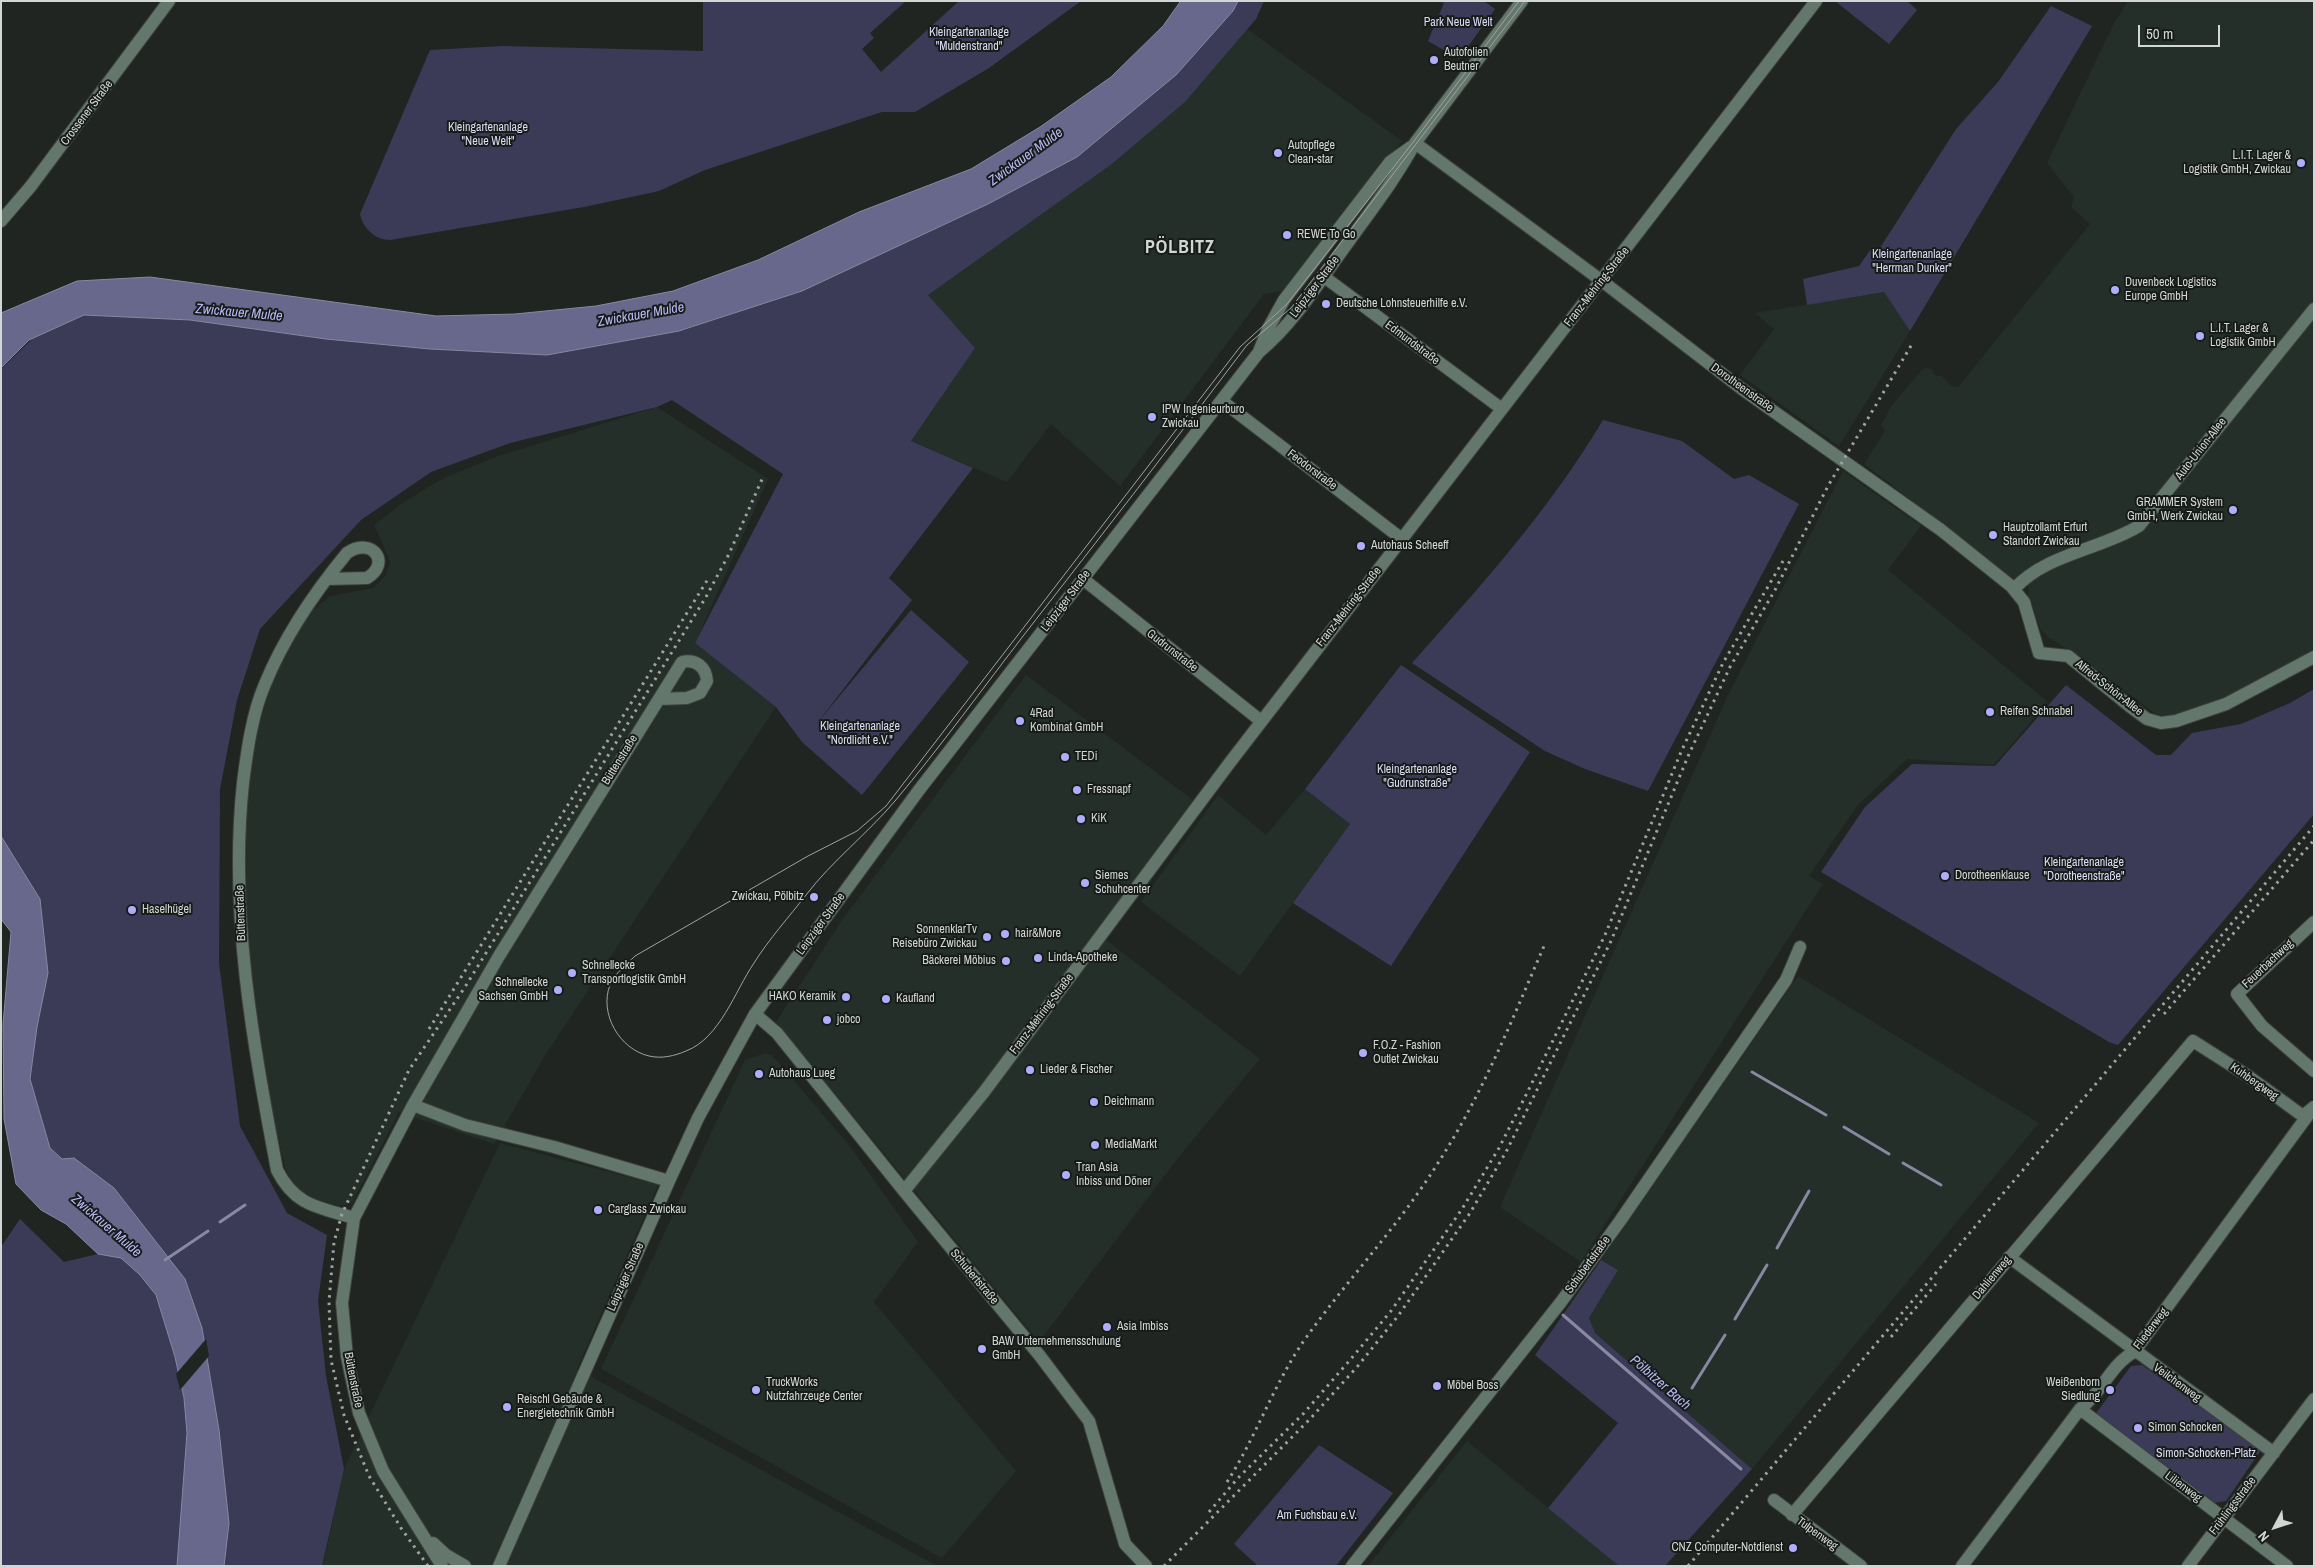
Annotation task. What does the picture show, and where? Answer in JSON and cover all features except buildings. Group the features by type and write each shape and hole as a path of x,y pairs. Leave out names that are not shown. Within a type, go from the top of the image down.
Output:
{"street":[{"name":"Crossener Straße","path":"1,221 31,186 169,1"},
{"name":"Leipziger Straße","path":"499,1566 698,1118 755,1014 919,790 1259,352 1276,338 1323,276 1402,167 1415,143 1522,1"},
{"name":"Franz-Mehring-Straße","path":"904,1192 984,1092 1262,721 1816,1"},
{"name":"Leipziger Straße","path":"1259,352 1269,327 1284,300 1390,162 1415,143"},
{"name":"Dorotheenstraße","path":"1415,143 1602,281 1742,389 1941,530 2014,588 2024,602 2039,653"},
{"name":"Edmundstraße","path":"1323,276 1502,410"},
{"name":"Auto-Union-Allee","path":"2014,588 2023,579 2041,568 2124,534 2138,526 2314,309"},
{"name":"Feodorstraße","path":"1222,401 1402,539"},
{"name":"Büttenstraße","path":"327,579 296,619 264,685 246,760 240,818 239,907 243,965 254,1046 277,1170 286,1186 298,1199 354,1218"},
{"name":"Gudrunstraße","path":"1083,579 1262,721"},
{"name":"Alfred-Schön-Allee","path":"2039,653 2068,656 2147,719 2161,723 2176,721 2226,704 2314,657"},
{"name":"Büttenstraße","path":"442,1566 383,1471 363,1422 347,1357 342,1303 354,1218 413,1105 504,948 659,699"},
{"name":"Feuerbachweg","path":"2314,922 2237,994 2262,1026 2314,1071"},
{"name":"Schubertstraße","path":"1352,1566 1561,1302 1620,1221 1786,980 1800,947"},
{"name":"Schubertstraße","path":"755,1014 777,1033 904,1192 1040,1356 1089,1421 1125,1544 1146,1566"},
{"name":"Kuhbergweg","path":"2193,1041 2248,1076 2303,1116 2314,1107"},
{"name":"Dahlienweg","path":"1792,1515 2193,1041"},
{"path":"413,1105 465,1125 554,1147 669,1181"},
{"name":"Fliederweg","path":"1962,1566 2080,1409 2088,1403 2121,1359 2134,1352 2314,1107"},
{"name":"Veilchenweg","path":"2009,1257 2134,1352 2274,1454"},
{"name":"Frühlingsstraße","path":"2188,1566 2314,1399"},
{"name":"Lilienweg","path":"2080,1409 2287,1566"},
{"name":"Tulpenweg","path":"1774,1500 1861,1566"},
{"name":"Büttenstraße","path":"418,1530 446,1556 465,1566"}],"shaded area":[{"path":"2128,1 2314,1 2314,651 2223,699 2173,717 2157,715 2073,652 2049,638 2041,630 2028,594 2029,587 2011,577 1864,464 1885,431 1881,425 1892,405 1920,372 1926,367 1931,369 1934,375 1942,376 1951,386 1958,387 2090,224 2071,207 2074,197 2047,163 2113,25"},
{"path":"1247,29 1402,141 1283,291 1264,294 1120,486 1051,424 1007,482 911,441 975,348 927,295 1112,164 1185,102"},
{"path":"1884,292 1910,331 1839,446 1740,375 1774,329 1755,313"},
{"path":"657,407 768,479 695,643 776,707 544,1057 494,1144 399,1112 352,1203 341,1206 315,1200 303,1194 291,1179 285,1167 252,1024 243,875 245,814 257,731 272,683 297,632 313,610 330,596 373,588 386,575 390,561 374,525 404,502 444,478 498,456"},
{"path":"1843,471 1921,526 1888,570 2048,702 1994,765 1907,759 1857,806 1809,876 1823,884 1581,1262 1500,1207 1728,695"},
{"path":"1026,675 1193,800 1096,932 1260,1059 1178,1158 1039,1342 776,1022 842,920"},
{"path":"1305,789 1350,824 1240,976 1141,902 1218,795 1266,835"},
{"path":"1798,976 2039,1123 1752,1469 1595,1333 1589,1318 1618,1270 1601,1260"},
{"path":"765,1053 772,1055 850,1146 918,1242 874,1302 1016,1471 942,1558 601,1369 745,1060"},
{"path":"500,1143 658,1185 577,1369 937,1566 323,1566 344,1469"},
{"path":"1467,1441 1619,1566 1368,1566"}],"green space":[{"path":"703,1 906,1 870,33 874,38 862,49 881,72 959,1 1081,1 989,68 915,112 882,112 705,170 659,191 584,207 390,240 379,238 370,232 364,224 360,214 430,50 502,46 703,51"},
{"name":"Kleingartenanlage \"Nordlicht e.V.\"","path":"1238,1 1264,1 1256,19 1185,102 1112,164 928,295 975,348 911,441 973,468 889,578 912,600 818,722 911,610 969,662 862,795 802,742 776,707 695,643 783,474 672,400 657,407 510,443 431,472 361,520 260,629 237,700 220,789 219,963 240,1126 287,1213 327,1235 318,1301 326,1376 344,1469 322,1566 224,1566 229,1523 219,1430 202,1328 185,1279 114,1188 74,1158 62,1159 50,1148 30,1079 37,1027 40,899 1,836 1,369 33,338 84,315 190,320 326,339 430,349 547,355 684,330 802,291 988,204 1077,157 1176,75 1233,11"},
{"name":"Park Neue Welt","path":"1437,1 1484,1 1495,9 1459,59 1428,41 1444,3"},
{"path":"1835,1 1907,1 1917,10 1889,44"},
{"name":"Kleingartenanlage \"Herrman Dunker\"","path":"2051,6 2092,26 1910,331 1884,292 1807,305 1803,279 1859,266 1873,246 1878,251 1956,129 1998,82"},
{"path":"1603,420 1682,441 1734,479 1749,475 1799,504 1648,791 1585,769 1545,751 1412,663 1514,546 1560,485"},
{"name":"Kleingartenanlage \"Gudrunstraße\"","path":"1401,665 1530,752 1391,966 1293,903 1350,824 1305,789"},
{"name":"Kleingartenanlage \"Dorotheenstraße\"","path":"2066,685 2156,755 2171,755 2192,733 2241,724 2290,703 2314,689 2314,814 2118,1045 2109,1042 1821,872 1865,807 1912,764 1995,766"},
{"path":"20,1219 64,1262 98,1254 121,1257 140,1275 156,1295 175,1357 184,1398 187,1433 177,1566 1,1566 1,1247"},
{"path":"1601,1260 1618,1270 1589,1318 1595,1333 1752,1469 1665,1566 1619,1566 1548,1508 1618,1423 1535,1355"},
{"name":"Simon-Schocken-Platz","path":"2142,1365 2261,1450 2226,1501 2213,1503 2094,1416 2131,1366"},
{"name":"Am Fuchsbau e.V.","path":"1319,1445 1393,1493 1336,1566 1258,1566 1234,1544"}],"water":[{"name":"Zwickauer Mulde","path":"1181,1 1238,1 1233,11 1176,75 1077,157 988,204 802,291 679,331 547,355 430,349 326,339 190,320 84,315 29,340 1,368 1,313 77,281 150,277 436,316 515,314 596,306 673,291 758,260 859,212 971,169 1040,127 1111,77 1163,26"},
{"name":"Zwickauer Mulde","path":"1,836 40,899 48,973 37,1027 30,1079 50,1148 62,1159 74,1158 114,1188 185,1279 202,1328 219,1430 229,1523 224,1566 177,1566 187,1433 184,1398 175,1357 156,1295 140,1275 121,1258 98,1254 66,1224 41,1210 16,1184 4,1119 3,1024 11,932 1,919"}],"pier":[{"path":"206,1339 209,1356 180,1390 176,1374"}],"waterway":[{"path":"1752,1072 1826,1115"},
{"path":"1844,1127 1889,1154"},
{"path":"1903,1163 1941,1185"},
{"path":"1777,1248 1809,1191"},
{"path":"220,1222 245,1205"},
{"path":"165,1260 208,1231"},
{"path":"1735,1319 1767,1265"},
{"name":"Pölbitzer Bach","path":"1563,1315 1741,1469"},
{"path":"1692,1388 1725,1335"}],"tram line":[{"path":"1519,1 1414,141 1287,304 1240,347 886,806 857,831 808,856 635,956 618,973 610,985 607,1007 614,1028 629,1046 649,1056 668,1056 686,1051 698,1045 708,1036 726,1013 747,974 779,928 816,883 884,813 912,780 1247,345 1291,308 1525,1"}],"railway":[{"path":"1164,1566 1310,1419 1357,1367 1398,1316 1470,1213 1506,1152 1611,941 1689,754 1730,667 1775,590 1828,486 1912,344"},
{"path":"428,1566 401,1528 369,1476 344,1415 331,1360 329,1302 334,1242 342,1214 409,1070 465,987 706,597 729,554 763,477"},
{"path":"1209,1512 1238,1478 1304,1413 1391,1311 1462,1209 1499,1148 1605,935 1681,752 1723,663 1783,561"},
{"path":"429,1029 708,579"},
{"path":"1688,1566 2314,826"},
{"path":"2164,1014 2314,840"},
{"path":"1227,1482 1292,1359 1303,1342 1406,1209 1454,1137 1496,1057 1544,946"},
{"path":"1891,1337 1936,1284"}],"place":[{"name":"Autofolien Beutner","path":"1434,60"},
{"name":"Autopflege Clean-star","path":"1278,153"},
{"name":"L.I.T. Lager & Logistik GmbH, Zwickau","path":"2301,163"},
{"name":"REWE To Go","path":"1287,235"},
{"name":"Duvenbeck Logistics Europe GmbH","path":"2115,290"},
{"name":"Deutsche Lohnsteuerhilfe e.V.","path":"1326,304"},
{"name":"L.I.T. Lager & Logistik GmbH","path":"2200,336"},
{"name":"IPW Ingenieurburo Zwickau","path":"1152,417"},
{"name":"GRAMMER System GmbH, Werk Zwickau","path":"2233,510"},
{"name":"Hauptzollamt Erfurt Standort Zwickau","path":"1993,535"},
{"name":"Autohaus Scheeff","path":"1361,546"},
{"name":"Reifen Schnabel","path":"1990,712"},
{"name":"4Rad Kombinat GmbH","path":"1020,721"},
{"name":"TEDi","path":"1065,757"},
{"name":"Fressnapf","path":"1077,790"},
{"name":"KiK","path":"1081,819"},
{"name":"Dorotheenklause","path":"1945,876"},
{"name":"Siemes Schuhcenter","path":"1085,883"},
{"name":"Zwickau, Pölbitz","path":"814,897"},
{"name":"Haselhügel","path":"132,910"},
{"name":"hair&More","path":"1005,934"},
{"name":"SonnenklarTv Reisebüro Zwickau","path":"987,937"},
{"name":"Linda-Apotheke","path":"1038,958"},
{"name":"Bäckerei Möbius","path":"1006,961"},
{"name":"Schnellecke Transportlogistik GmbH","path":"572,973"},
{"name":"Schnellecke Sachsen GmbH","path":"558,990"},
{"name":"HAKO Keramik","path":"846,997"},
{"name":"Kaufland","path":"886,999"},
{"name":"jobco","path":"827,1020"},
{"name":"F.O.Z - Fashion Outlet Zwickau","path":"1363,1053"},
{"name":"Lieder & Fischer","path":"1030,1070"},
{"name":"Autohaus Lueg","path":"759,1074"},
{"name":"Deichmann","path":"1094,1102"},
{"name":"MediaMarkt","path":"1095,1145"},
{"name":"Tran Asia Inbiss und Döner","path":"1066,1175"},
{"name":"Carglass Zwickau","path":"598,1210"},
{"name":"Asia Imbiss","path":"1107,1327"},
{"name":"BAW Unternehmensschulung GmbH","path":"982,1349"},
{"name":"Möbel Boss","path":"1437,1386"},
{"name":"TruckWorks Nutzfahrzeuge Center","path":"756,1390"},
{"name":"Weißenborn Siedlung","path":"2110,1390"},
{"name":"Reischl Gebäude & Energietechnik GmbH","path":"507,1407"},
{"name":"Simon Schocken","path":"2138,1428"},
{"name":"CNZ Computer-Notdienst","path":"1793,1548"}],"district":[{"name":"PÖLBITZ","path":"1180,248"}],"park label":[{"name":"Kleingartenanlage \"Muldenstrand\"","path":"969,40"},
{"name":"Kleingartenanlage \"Neue Welt\"","path":"488,135"}]}
